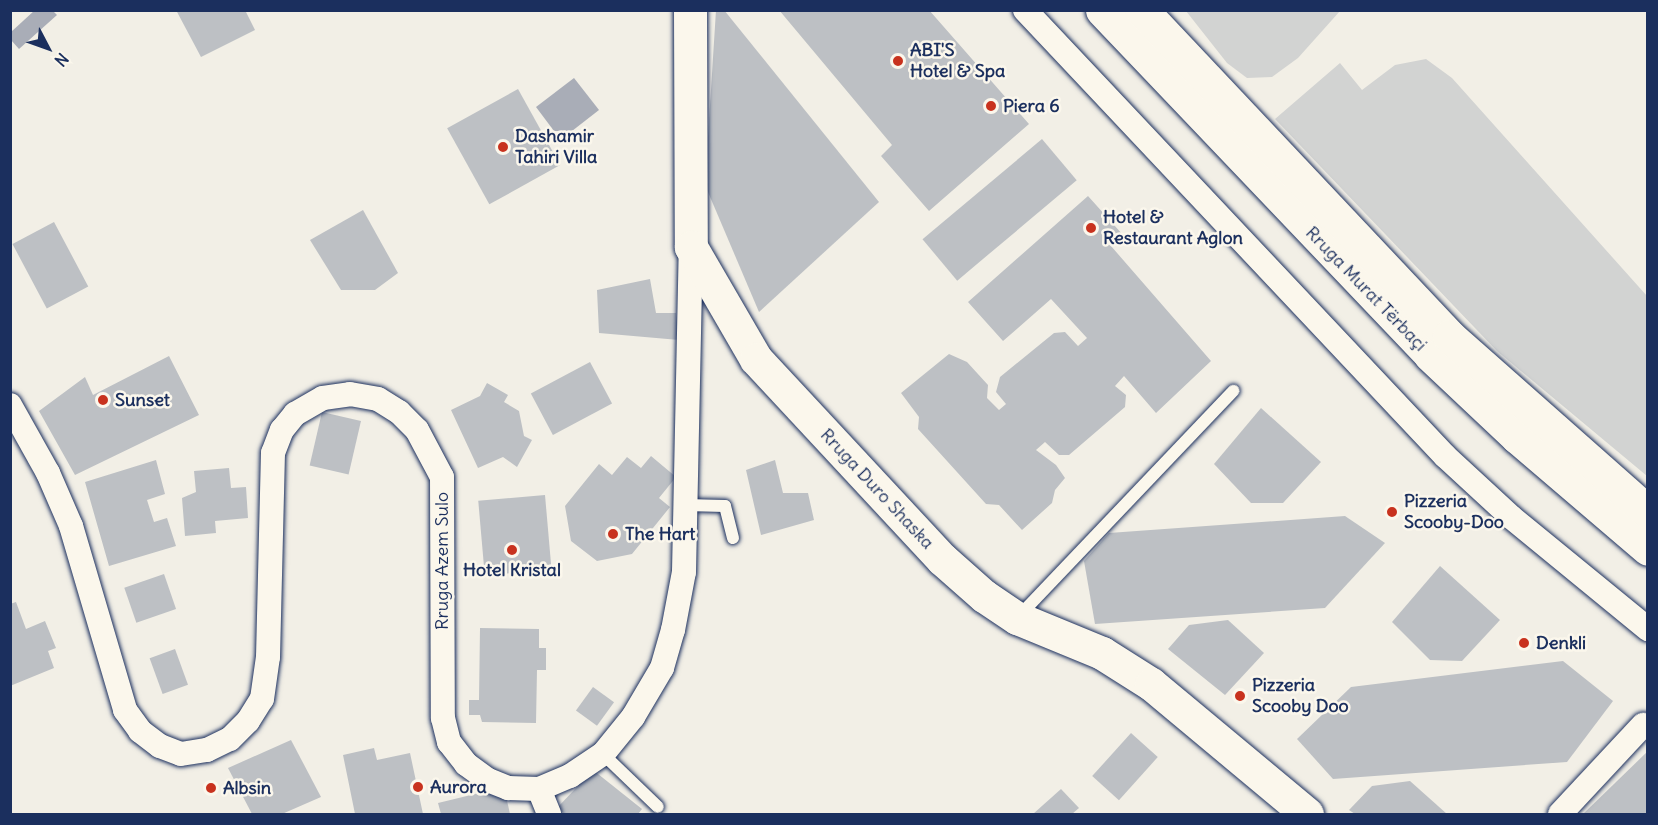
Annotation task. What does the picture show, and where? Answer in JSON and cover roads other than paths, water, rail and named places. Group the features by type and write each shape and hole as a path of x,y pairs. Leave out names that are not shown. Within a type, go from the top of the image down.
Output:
{"main road":[{"name":"Rruga Duro Shaska","path":"690,10 691,247 756,359 942,559 984,596 1017,618 1102,653 1151,684 1307,814"},
{"name":"Rruga Murat Tërbaçi","path":"1102,10 1430,355 1516,437 1647,549"},
{"name":"Rruga Murat Tërbaçi","path":"1142,10 1449,336 1647,512"}],"street":[{"path":"1025,10 1445,456 1511,517 1647,629"},
{"name":"Rruga Azem Sulo","path":"10,405 48,472 71,526 125,710 140,731 160,746 181,754 207,750 231,739 248,721 262,699 268,657 273,453 282,430 295,414 323,398 359,396 378,399 399,412 417,430 442,477 444,718 448,742 466,764 488,780 508,788 539,789 570,776 603,754 633,717 662,668 684,572 691,247"},
{"path":"1560,814 1643,725"},
{"path":"539,789 549,814"}],"lane":[{"path":"1017,618 1233,391"},
{"path":"685,506 725,506 733,538"},
{"path":"603,754 658,807"}],"place":[{"name":"ABI'S Hotel & Spa","path":"898,61"},
{"name":"Piera 6","path":"991,106"},
{"name":"Dashamir Tahiri Villa","path":"503,147"},
{"name":"Hotel & Restaurant Aglon","path":"1091,228"},
{"name":"Sunset","path":"103,400"},
{"name":"Pizzeria Scooby-Doo","path":"1392,512"},
{"name":"The Hart","path":"613,534"},
{"name":"Hotel Kristal","path":"512,550"},
{"name":"Denkli","path":"1524,643"},
{"name":"Pizzeria Scooby Doo","path":"1240,696"},
{"name":"Aurora","path":"418,787"},
{"name":"Albsin","path":"211,788"}]}
